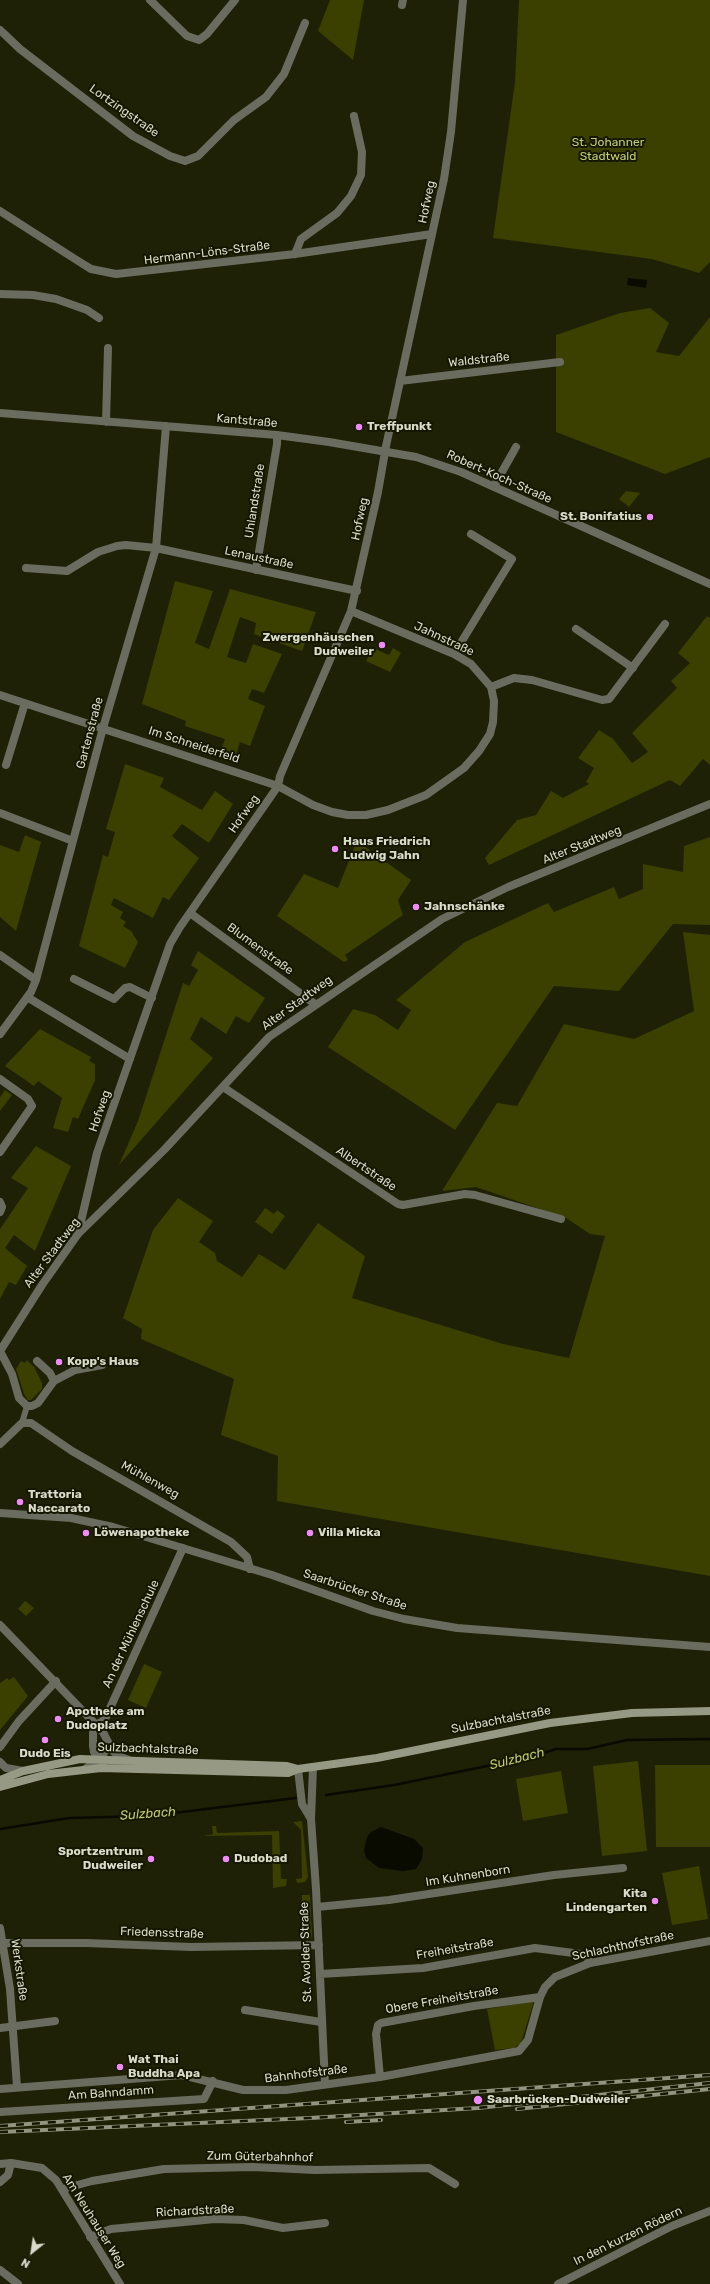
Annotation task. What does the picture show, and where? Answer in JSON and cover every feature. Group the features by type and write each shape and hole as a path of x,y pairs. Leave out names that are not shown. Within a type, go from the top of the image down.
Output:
{"main road":[{"name":"Sulzbachtalstraße","path":"0,1787 48,1774 110,1768 288,1773 298,1769 377,1758 544,1724 632,1713 710,1711"},
{"name":"Sulzbachtalstraße","path":"0,1780 23,1771 80,1759 287,1766 298,1769"}],"street":[{"path":"150,0 187,36 199,40 207,34 235,0"},
{"name":"Hofweg","path":"78,1234 97,1154 170,944 278,786 280,776 351,611 357,591 385,451 444,179 451,132 463,0"},
{"name":"Lortzingstraße","path":"0,30 20,49 133,136 170,156 185,161 198,156 234,120 266,97 284,74 305,24"},
{"path":"295,254 301,239 337,213 352,196 361,175 362,152 354,116"},
{"name":"Hermann-Löns-Straße","path":"0,211 75,260 104,273 132,274 295,254 432,234"},
{"path":"0,294 33,295 56,299 87,310 99,318"},
{"path":"106,422 108,348"},
{"name":"Waldstraße","path":"400,381 560,362"},
{"name":"Kantstraße","path":"0,413 277,435 385,451"},
{"name":"Gartenstraße","path":"0,1034 27,997 36,980 103,728 156,548 166,426"},
{"name":"Uhlandstraße","path":"256,570 277,444 277,435"},
{"path":"494,486 516,447"},
{"name":"Robert-Koch-Straße","path":"385,451 439,464 494,486 710,584"},
{"path":"454,654 512,559 471,534"},
{"name":"Lenaustraße","path":"26,568 67,571 98,552 117,546 156,548 357,591"},
{"name":"Jahnstraße","path":"351,611 454,654 471,664 491,687"},
{"path":"278,786 313,805 348,815 366,815 388,810 426,795 456,775 479,751 490,734 495,708 491,687 514,678 532,680 602,700 609,699 665,624"},
{"path":"576,629 632,668"},
{"name":"Im Schneiderfeld","path":"0,695 278,786"},
{"path":"6,764 25,704"},
{"name":"Alter Stadtweg","path":"0,1351 42,1285 78,1234 159,1156 269,1037 315,1004 442,919 508,887 710,804"},
{"path":"0,813 73,841"},
{"name":"Blumenstraße","path":"190,913 315,1004"},
{"path":"0,955 36,980"},
{"path":"74,979 114,999 125,988 130,987 152,998"},
{"path":"27,997 130,1059"},
{"path":"0,1079 28,1099 32,1106 0,1152"},
{"name":"Albertstraße","path":"223,1087 398,1204 403,1205 465,1194 474,1195 561,1219"},
{"path":"0,1202 2,1207 0,1212"},
{"path":"0,1351 12,1374 19,1398 27,1406 32,1406 38,1403 54,1381 75,1370 102,1365"},
{"path":"37,1361 50,1374 54,1381"},
{"path":"0,1444 25,1422 27,1406"},
{"name":"Mühlenweg","path":"25,1422 72,1451 231,1542 247,1557 250,1569"},
{"name":"Saarbrücker Straße","path":"0,1513 85,1520 250,1569 373,1611 435,1625 494,1631 710,1647"},
{"name":"An der Mühlenschule","path":"95,1725 103,1721 106,1717 182,1548"},
{"path":"0,1625 56,1681 103,1732 118,1756 129,1760"},
{"path":"0,1747 19,1721 56,1681"},
{"path":"95,1725 92,1733 93,1746 99,1760 110,1768"},
{"path":"83,1770 99,1760 109,1743"},
{"path":"80,1759 88,1755 93,1746"},
{"path":"1,1764 13,1770 23,1771"},
{"name":"St. Avolder Straße","path":"313,1767 310,1819 317,1907 320,1974 320,2022 325,2084"},
{"name":"St. Avolder Straße","path":"298,1769 302,1804 310,1819"},
{"name":"Im Kuhnenborn","path":"317,1907 389,1900 554,1875 624,1868"},
{"name":"Werkstraße","path":"0,1928 4,1944 13,2026 17,2087"},
{"name":"Schlachthofstraße","path":"519,2051 528,2040 540,1997 545,1987 555,1977 590,1963 710,1941"},
{"name":"Friedensstraße","path":"4,1944 86,1943 191,1947 319,1945"},
{"name":"Freiheitstraße","path":"320,1974 423,1968 545,1948 581,1954 587,1957 590,1963"},
{"name":"Obere Freiheitstraße","path":"380,2077 376,2034 378,2025 381,2023 474,2006 540,1997"},
{"path":"245,2010 320,2022"},
{"path":"0,2028 55,2021"},
{"name":"Bahnhofstraße","path":"0,2089 182,2075 213,2081 243,2090 261,2092 380,2077 519,2051"},
{"name":"Am Bahndamm","path":"0,2112 204,2098 213,2081"},
{"path":"0,2182 8,2175 11,2163"},
{"name":"Am Neuhauser Weg","path":"0,2164 11,2163 42,2168 56,2180 63,2189 90,2237 120,2284"},
{"name":"Zum Güterbahnhof","path":"63,2189 92,2181 164,2169 246,2167 315,2170 429,2168 454,2184"},
{"name":"In den kurzen Rödern","path":"558,2284 672,2226 710,2211"},
{"name":"Richardstraße","path":"90,2237 111,2229 215,2220 244,2220 283,2228 325,2223"},
{"path":"0,2270 18,2284"}],"green space":[{"path":"330,0 364,0 353,60 318,31"},
{"name":"St. Johanner Stadtwald","path":"519,0 710,0 710,262 699,273 652,259 493,238 515,82"},
{"path":"650,308 669,323 656,352 679,356 710,317 710,457 665,474 556,432 556,335 620,313"},
{"path":"626,491 640,493 629,507 619,499"},
{"path":"175,581 213,591 195,643 209,649 230,589 316,612 302,651 254,634 256,623 240,617 227,657 246,663 253,644 282,654 264,693 252,689 248,699 265,706 250,746 240,742 234,763 218,758 225,739 185,726 186,721 142,704"},
{"path":"707,616 710,618 710,765 703,759 680,786 670,780 489,865 485,858 517,820 536,815 551,791 563,798 589,784 586,782 594,768 578,758 599,730 613,739 632,763 648,752 632,733 677,688 671,681 690,663 678,653"},
{"path":"373,648 389,655 393,648 401,653 390,672 366,661"},
{"path":"125,764 164,778 160,787 202,810 215,791 233,804 209,843 182,824 172,836 199,858 169,900 163,897 153,918 114,898 111,905 123,912 120,918 126,922 123,926 131,931 138,942 125,968 79,946 103,855 108,857 115,832 106,829"},
{"path":"25,835 41,842 16,931 0,917 0,845 19,852"},
{"path":"710,837 710,925 673,924 619,991 554,986 455,1130 328,1047 353,1009 375,1015 398,1030 411,1010 396,1000 465,942 548,903 554,912 614,887 619,899 643,889 643,864 683,872 684,846"},
{"path":"357,841 411,880 398,900 403,915 345,955 348,960 344,962 277,916 304,874 338,888"},
{"path":"683,932 710,935 710,1576 277,1501 278,1456 221,1435 234,1379 141,1339 142,1329 123,1318 153,1230 178,1198 213,1221 199,1242 215,1253 217,1261 242,1277 259,1254 285,1270 318,1223 365,1256 352,1298 503,1344 569,1358 605,1236 590,1234 566,1218 476,1187 442,1191 497,1103 517,1106 564,1024 634,1039 694,1011"},
{"path":"198,951 265,998 249,1023 236,1016 226,1034 201,1017 190,1039 213,1058 119,1165 138,1121 183,983 189,986 198,970 191,965"},
{"path":"40,1029 91,1057 89,1061 95,1064 95,1080 78,1119 73,1117 68,1132 53,1128 62,1098 38,1081 34,1086 5,1066"},
{"path":"5,1090 12,1095 0,1111 0,1097"},
{"path":"36,1146 71,1166 35,1251 14,1235 5,1248 27,1266 16,1285 9,1282 0,1299 0,1229 28,1188 11,1178"},
{"path":"265,1208 274,1214 277,1210 285,1216 272,1234 255,1222"},
{"path":"27,1360 34,1367 42,1383 42,1389 31,1400 28,1400 24,1394 16,1369 21,1361 25,1363"},
{"path":"25,1601 34,1608 26,1616 18,1609"},
{"path":"144,1664 162,1672 146,1708 128,1700"},
{"path":"14,1677 28,1696 0,1730 0,1683 7,1678 9,1680"},
{"path":"638,1761 647,1851 602,1856 593,1766"},
{"path":"655,1765 710,1765 710,1847 656,1847"},
{"path":"561,1771 568,1813 523,1821 516,1779"},
{"path":"302,1821 308,1877 305,1882 297,1883 296,1879 302,1878 301,1830 293,1822"},
{"path":"212,1826 216,1826 217,1833 279,1831 281,1879 287,1879 286,1886 273,1888 272,1835 203,1836 213,1834"},
{"path":"699,1866 708,1919 672,1925 662,1873"},
{"path":"302,1895 310,1895 312,1936 310,1939 301,1939"},
{"path":"534,2001 521,2043 514,2048 495,2050 487,2009"}],"shaded area":[{"path":"628,278 647,280 646,288 627,285"},
{"path":"381,1827 414,1839 423,1848 422,1859 416,1869 403,1871 379,1868 366,1858 364,1850 367,1837 371,1832"}],"waterway":[{"name":"Sulzbach","path":"326,1795 394,1785 531,1757 556,1749 587,1749 627,1740 710,1739"},
{"name":"Sulzbach","path":"0,1829 69,1818 149,1816 296,1798"}],"railway":[{"path":"0,2126 710,2075"},
{"path":"0,2132 310,2118 478,2108 710,2083"},
{"path":"517,2109 710,2089"},
{"path":"346,2122 381,2120"}],"place":[{"name":"Treffpunkt","path":"359,427"},
{"name":"St. Bonifatius","path":"650,517"},
{"name":"Zwergenhäuschen Dudweiler","path":"382,645"},
{"name":"Haus Friedrich Ludwig Jahn","path":"335,849"},
{"name":"Jahnschänke","path":"416,907"},
{"name":"Kopp's Haus","path":"59,1362"},
{"name":"Trattoria Naccarato","path":"20,1502"},
{"name":"Löwenapotheke","path":"86,1533"},
{"name":"Villa Micka","path":"310,1533"},
{"name":"Apotheke am Dudoplatz","path":"58,1719"},
{"name":"Dudo Eis","path":"45,1740"},
{"name":"Sportzentrum Dudweiler","path":"151,1859"},
{"name":"Dudobad","path":"226,1859"},
{"name":"Kita Lindengarten","path":"655,1901"},
{"name":"Wat Thai Buddha Apa","path":"120,2067"},
{"name":"Saarbrücken-Dudweiler","path":"478,2100"}]}
